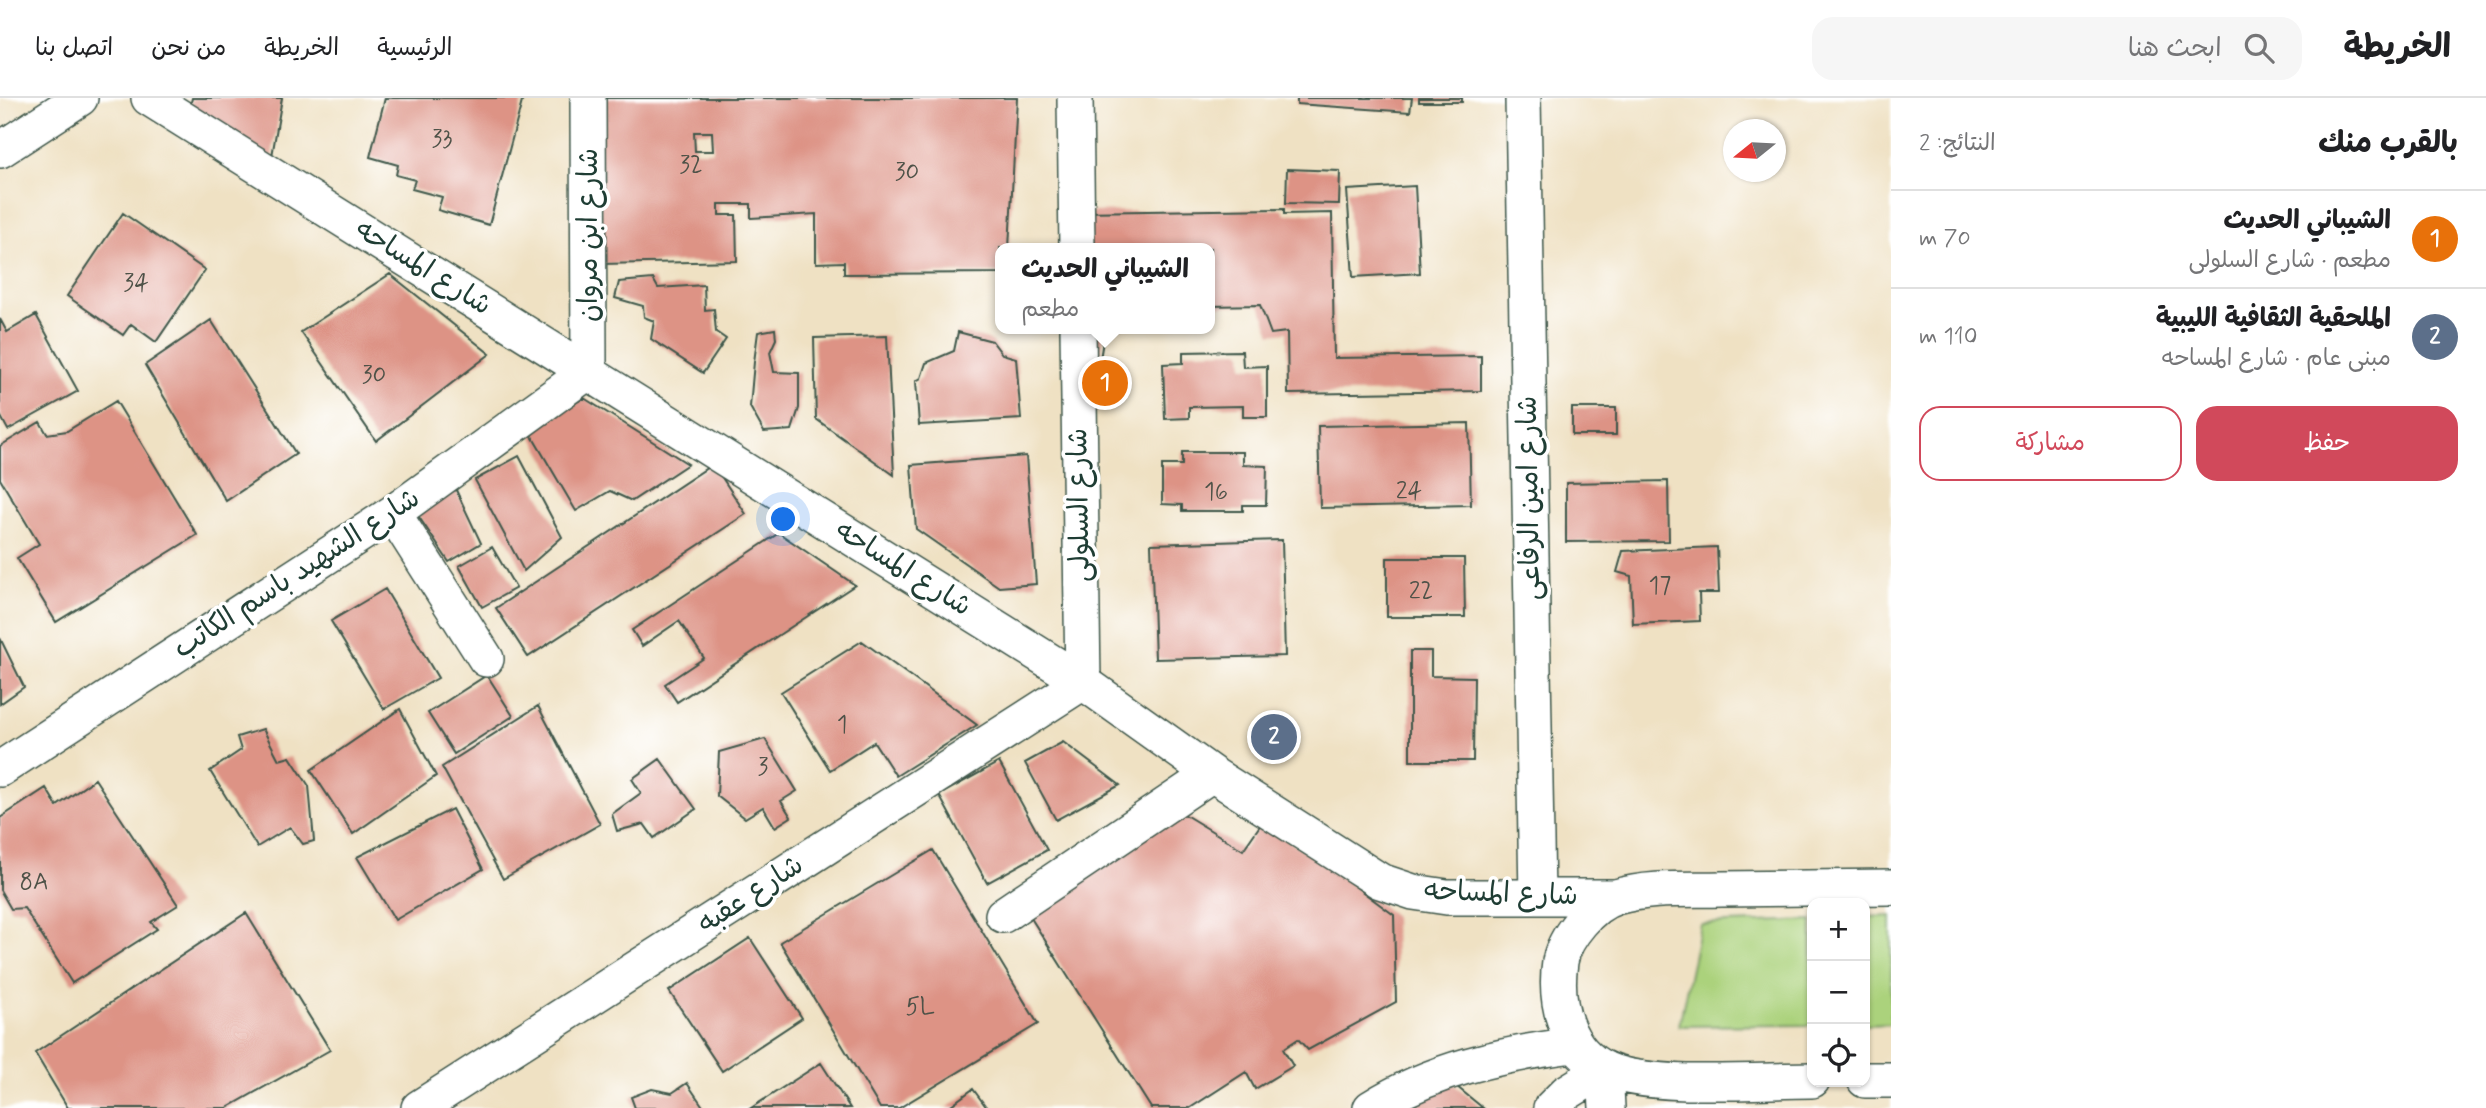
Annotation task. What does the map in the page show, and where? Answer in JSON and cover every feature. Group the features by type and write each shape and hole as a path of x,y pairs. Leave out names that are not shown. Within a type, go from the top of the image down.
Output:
{"street":[{"path":"0,150 80,98"},
{"name":"شارع المساحه","path":"149,98 1083,682 1212,774 1380,881 1413,892 1447,897 1613,897 1679,890 1891,887"},
{"name":"شارع ابن مروان","path":"588,98 589,371"},
{"path":"1075,98 1077,243"},
{"name":"شارع امين الرفاعى","path":"1524,98 1538,897"},
{"name":"شارع السلولى","path":"1078,334 1083,682"},
{"name":"شارع الشهيد باسم الكاتب","path":"0,769 393,513 589,371"},
{"path":"393,513 486,659"},
{"name":"شارع عقبه","path":"419,1108 1083,682"},
{"path":"1003,915 1212,774"},
{"path":"1613,897 1580,923 1560,960 1558,1002 1574,1045 1605,1069 1631,1077 1668,1080 1807,1080"},
{"path":"1371,1108 1443,1073 1507,1053 1574,1045"},
{"path":"1551,1108 1566,1093 1605,1069"},
{"path":"1605,1069 1607,1108"},
{"path":"1870,1080 1891,1080"}],"green space":[{"path":"1891,916 1891,1024 1870,1025 1870,917"},
{"path":"1807,920 1807,1025 1679,1026 1700,924"}],"building":[{"path":"192,98 282,98 271,162 190,106"},
{"path":"385,98 523,98 489,225 438,210 442,197 412,189 415,180 396,175 398,165 370,157"},
{"path":"597,98 1017,98 1009,243 995,243 995,273 844,274 844,262 816,263 816,214 751,218 751,204 719,204 719,215 736,215 737,261 601,264","holes":["694,132 712,132 713,151 695,151"]},
{"path":"1297,98 1412,98 1410,112 1297,104"},
{"path":"1419,98 1462,98 1462,102 1419,102"},
{"path":"1287,169 1340,171 1339,204 1286,203"},
{"path":"1415,186 1420,273 1353,277 1347,190"},
{"path":"1284,209 1284,214 1332,213 1334,358 1481,356 1481,391 1288,394 1287,332 1271,334 1260,305 1215,306 1215,243 1080,243 1080,212"},
{"path":"123,213 205,270 156,342 131,324 123,335 67,296"},
{"path":"390,274 490,354 376,441 301,332"},
{"path":"653,279 658,288 704,285 705,310 714,309 716,332 726,339 703,373 651,339 654,321 644,317 643,306 615,298 619,282"},
{"path":"36,315 78,391 8,430 0,415 0,319 7,332"},
{"path":"211,320 296,454 226,501 145,365"},
{"path":"775,329 776,339 770,352 774,372 799,373 799,408 792,430 764,432 750,407 754,362 758,332"},
{"path":"958,332 992,341 1002,354 1016,358 1021,419 919,425 916,381 921,378 926,363 954,351"},
{"path":"1082,334 1104,334 1098,371 1082,380"},
{"path":"887,336 894,475 816,419 814,338"},
{"path":"1242,351 1243,367 1267,366 1267,417 1243,417 1243,406 1189,407 1189,418 1165,419 1163,364 1183,363 1183,352"},
{"path":"584,398 688,464 632,501 610,491 576,511 529,431"},
{"path":"116,401 197,535 56,622 17,558 39,544 0,479 0,446 40,422 47,434 67,431"},
{"path":"1572,408 1616,408 1616,435 1572,435"},
{"path":"1469,423 1471,505 1320,508 1318,426"},
{"path":"1182,452 1243,452 1243,465 1267,466 1266,505 1243,505 1243,511 1182,511 1182,505 1162,504 1162,465 1182,465"},
{"path":"519,456 562,537 524,571 475,480"},
{"path":"1026,456 1036,584 999,587 916,529 911,465"},
{"path":"713,464 746,514 528,657 496,608"},
{"path":"1668,481 1669,541 1566,542 1566,483"},
{"path":"455,488 481,543 449,562 413,508"},
{"path":"779,533 855,585 677,702 665,684 704,658 679,621 642,646 632,630"},
{"path":"1282,540 1285,656 1155,659 1151,544"},
{"path":"492,547 516,588 482,607 459,566"},
{"path":"1717,547 1719,593 1699,593 1700,621 1633,624 1631,576 1617,572 1623,551"},
{"path":"1387,558 1464,558 1465,617 1387,617"},
{"path":"385,589 438,678 384,709 331,621"},
{"path":"0,638 24,687 0,704"},
{"path":"862,641 977,725 896,776 874,742 830,770 781,692"},
{"path":"1410,651 1431,651 1431,676 1474,677 1473,761 1410,761"},
{"path":"487,675 513,716 454,754 428,713"},
{"path":"538,706 600,824 503,879 442,767"},
{"path":"400,709 436,776 353,834 311,770"},
{"path":"263,729 279,760 290,757 309,786 314,841 303,844 290,827 257,847 210,771 241,750 237,737"},
{"path":"765,739 797,791 781,801 791,817 775,827 763,807 745,818 717,796 719,752"},
{"path":"1063,742 1120,785 1056,820 1025,763"},
{"path":"660,759 696,809 654,838 644,824 617,831 612,814 641,793 632,779"},
{"path":"999,762 1047,850 987,883 939,795"},
{"path":"95,779 178,905 151,922 157,929 72,983 24,908 11,909 0,890 0,818 46,788 57,806"},
{"path":"452,809 483,869 395,920 357,857"},
{"path":"1177,810 1243,850 1261,824 1314,856 1394,915 1396,1002 1308,1050 1298,1039 1283,1049 1293,1066 1255,1089 1246,1072 1190,1108 1151,1108 1024,907"},
{"path":"933,850 1038,1024 899,1108 880,1108 780,942"},
{"path":"246,913 330,1050 227,1108 68,1108 35,1053"},
{"path":"750,938 802,1018 722,1071 669,991"},
{"path":"821,1063 850,1108 751,1108"},
{"path":"1451,1082 1483,1108 1410,1108"},
{"path":"687,1083 704,1108 635,1108 631,1097 652,1089 672,1093"},
{"path":"973,1089 987,1108 947,1108"}],"place":[{"name":"الشيباني الحديث","path":"1105,383"},
{"name":"الملحقية الثقافية الليبية","path":"1274,737"}]}
